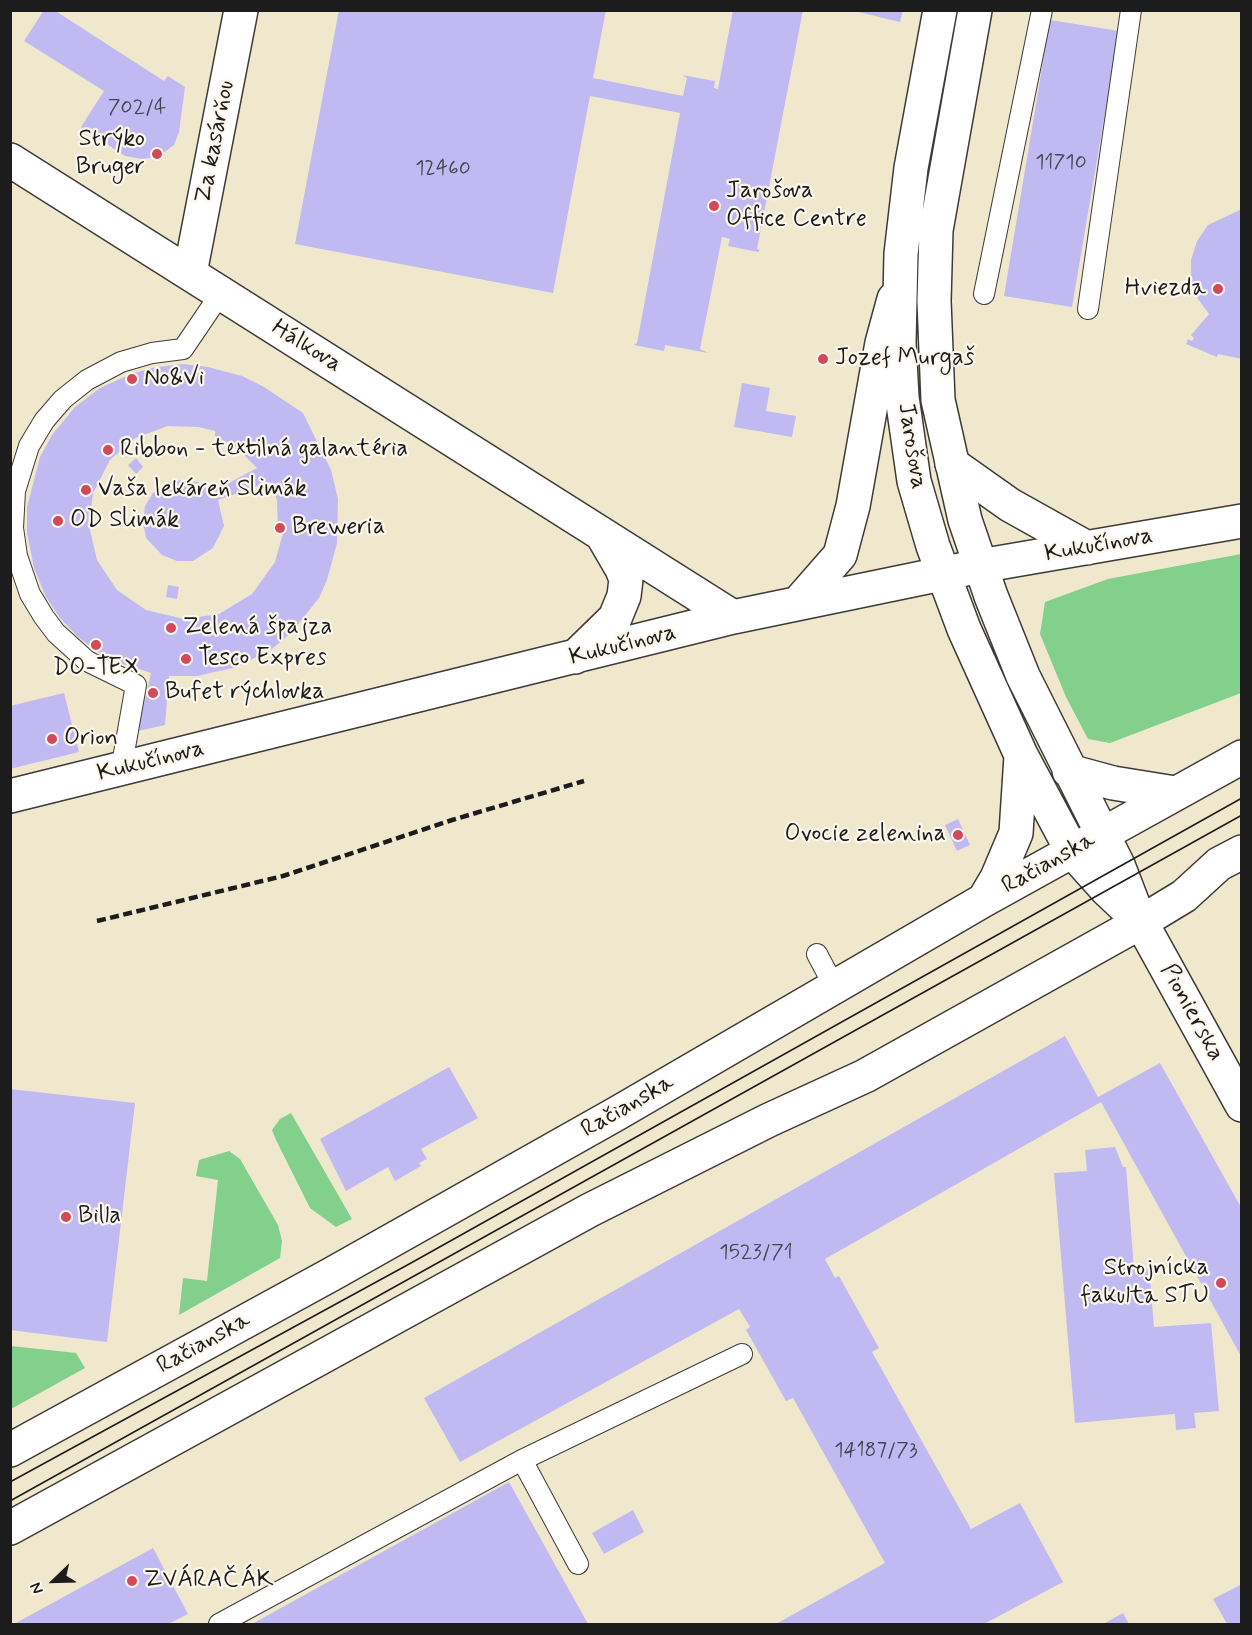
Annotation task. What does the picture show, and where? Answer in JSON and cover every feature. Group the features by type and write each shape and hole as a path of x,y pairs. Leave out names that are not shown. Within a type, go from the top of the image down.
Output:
{"main road":[{"name":"Za kasárňou","path":"190,273 241,10"},
{"name":"Jarošova","path":"940,10 910,168 900,278 899,343 904,423 914,481 943,574 984,676 1021,755 1072,851 1101,884 1140,922"},
{"name":"Jarošova","path":"975,10 936,230 934,301 936,378 965,520 980,566 1023,676 1069,771 1103,834 1140,922"},
{"name":"Hálkova","path":"10,159 733,617"},
{"path":"798,603 840,555 853,506 882,343 900,278"},
{"path":"952,464 1010,505 1087,548"},
{"name":"Kukučínova","path":"10,796 573,659 733,617 980,566 1242,521"},
{"name":"Hálkova","path":"573,659 615,618 624,596 626,579 601,535"},
{"path":"984,900 997,878 1016,833 1021,755"},
{"name":"Račianska","path":"10,1450 414,1228 616,1114 984,900 1242,757"},
{"path":"1069,771 1113,783 1175,793"},
{"path":"10,1528 590,1210 769,1120 866,1076 1184,896 1219,864 1242,852"},
{"name":"Pionierska","path":"1140,922 1242,1105"}],"lane":[{"path":"984,294 1042,10"},
{"path":"1088,309 1131,10"},
{"path":"121,770 136,684 87,661 56,633 30,594 17,556 13,528 15,490 28,446 44,421 63,399 87,380 121,362 152,353 183,349 221,294"},
{"path":"817,954 834,986"},
{"path":"219,1624 522,1460 742,1354"},
{"path":"522,1460 578,1563"}],"green space":[{"path":"1241,554 1241,693 1110,743 1088,739 1066,697 1040,634 1045,602 1108,579"},
{"path":"291,1113 352,1219 336,1227 310,1208 272,1130 280,1119"},
{"path":"229,1151 240,1159 278,1225 282,1241 280,1258 179,1315 183,1278 207,1281 218,1180 196,1176 199,1160"},
{"path":"11,1346 76,1353 85,1368 11,1409"}],"building":[{"path":"44,10 54,10 164,81 168,76 185,87 179,132 174,145 158,157 142,159 125,156 81,127 104,91 24,41"},
{"path":"339,10 606,10 593,78 683,96 687,78 682,75 715,81 714,88 718,89 733,10 803,10 757,249 760,250 758,252 728,246 730,239 722,237 700,349 708,353 665,345 664,351 634,345 637,343 680,113 590,96 553,293 295,244"},
{"path":"850,10 903,10 900,22"},
{"path":"1050,20 1119,31 1072,307 1004,296"},
{"name":"Hviezda","path":"1242,209 1242,359 1218,354 1217,357 1186,344 1188,339 1192,341 1194,338 1191,335 1209,314 1198,299 1191,280 1191,260 1197,241 1208,225"},
{"name":"OD Slimák","path":"183,364 208,367 242,376 264,387 303,413 331,470 338,499 337,543 327,580 319,598 292,632 272,649 237,667 197,676 169,676 165,725 138,731 151,673 101,654 78,637 60,618 46,597 34,568 27,533 27,507 40,457 52,435 75,407 100,388 133,373","holes":["168,426 199,427 215,431 215,436 235,446 257,468 212,492 198,482 181,480 166,483 153,493 145,506 143,522 146,538 162,555 177,561 193,561 213,548 224,526 218,500 270,482 277,500 278,532 283,533 275,562 252,594 219,614 184,619 146,610 117,590 97,560 89,526 93,493 110,460 135,438"]},
{"path":"742,383 770,388 766,411 796,416 792,437 734,427"},
{"path":"136,458 143,467 136,474 128,465"},
{"path":"168,585 179,587 177,599 166,597"},
{"path":"64,693 79,752 10,769 10,706"},
{"name":"Ovocie zelenina","path":"958,819 970,845 957,851 945,825"},
{"path":"1065,1036 1098,1097 1160,1063 1242,1209 1242,1358 1101,1102 825,1259 835,1278 839,1276 879,1348 872,1352 971,1529 1020,1503 1063,1582 984,1624 776,1624 885,1563 793,1398 786,1401 746,1330 750,1327 739,1309 460,1462 424,1398"},
{"path":"449,1067 478,1118 421,1149 427,1159 419,1163 421,1166 395,1181 388,1167 346,1191 320,1139"},
{"name":"Billa","path":"10,1089 135,1103 107,1342 10,1330"},
{"path":"1115,1147 1123,1167 1126,1167 1134,1269 1149,1268 1154,1327 1211,1323 1219,1411 1194,1413 1196,1428 1176,1430 1175,1414 1075,1423 1054,1173 1087,1171 1085,1150"},
{"path":"509,1482 588,1624 252,1624"},
{"path":"633,1510 644,1532 604,1554 592,1533"},
{"name":"ZVÁRAČÁK","path":"153,1548 188,1614 168,1624 14,1624"},
{"path":"1242,1584 1242,1624 1227,1624 1213,1599"},
{"path":"1123,1613 1129,1624 1103,1624"}],"tram line":[{"path":"10,1482 411,1263 1242,798"},
{"path":"10,1501 1242,815"}],"railway":[{"path":"97,921 283,876 452,820 584,781"}],"place":[{"name":"Strýko Bruger","path":"157,154"},
{"name":"Jarošova Office Centre","path":"714,206"},
{"name":"Hviezda","path":"1218,289"},
{"name":"Jozef Murgaš","path":"823,359"},
{"name":"No&Vi","path":"132,379"},
{"name":"Ribbon - textilná galantéria","path":"108,450"},
{"name":"Vaša lekáreň Slimák","path":"86,490"},
{"name":"OD Slimák","path":"58,521"},
{"name":"Breweria","path":"280,528"},
{"name":"Zelená špajza","path":"171,628"},
{"name":"DO-TEX","path":"96,645"},
{"name":"Tesco Expres","path":"186,659"},
{"name":"Bufet rýchlovka","path":"153,693"},
{"name":"Orion","path":"52,739"},
{"name":"Ovocie zelenina","path":"958,835"},
{"name":"Billa","path":"66,1217"},
{"name":"Strojnícka fakulta STU","path":"1221,1283"},
{"name":"ZVÁRAČÁK","path":"132,1581"}]}
